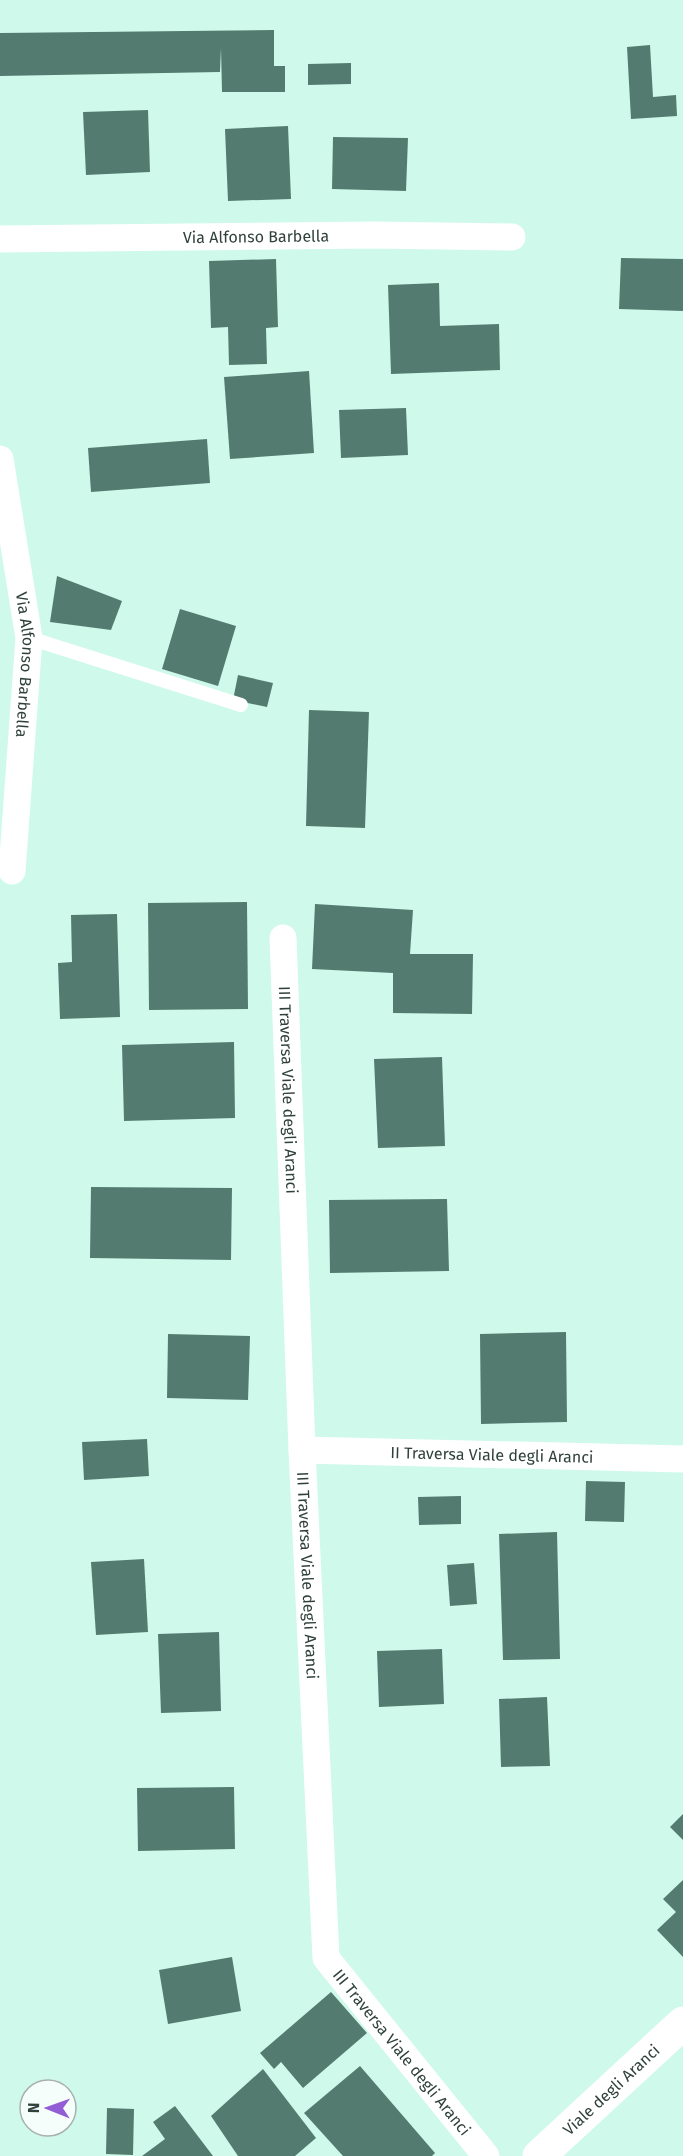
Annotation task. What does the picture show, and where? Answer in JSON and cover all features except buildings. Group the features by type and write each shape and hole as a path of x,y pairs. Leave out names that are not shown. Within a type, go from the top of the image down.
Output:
{"main road":[{"name":"Viale degli Aranci","path":"539,2156 683,2023"}],"street":[{"name":"Via Alfonso Barbella","path":"0,239 374,235 512,237"},
{"name":"Via Alfonso Barbella","path":"0,459 29,639 12,871"},
{"name":"III Traversa Viale degli Aranci","path":"283,939 302,1450 326,1959 486,2156"},
{"name":"II Traversa Viale degli Aranci","path":"302,1450 683,1459"}],"lane":[{"path":"29,639 241,705"}]}
